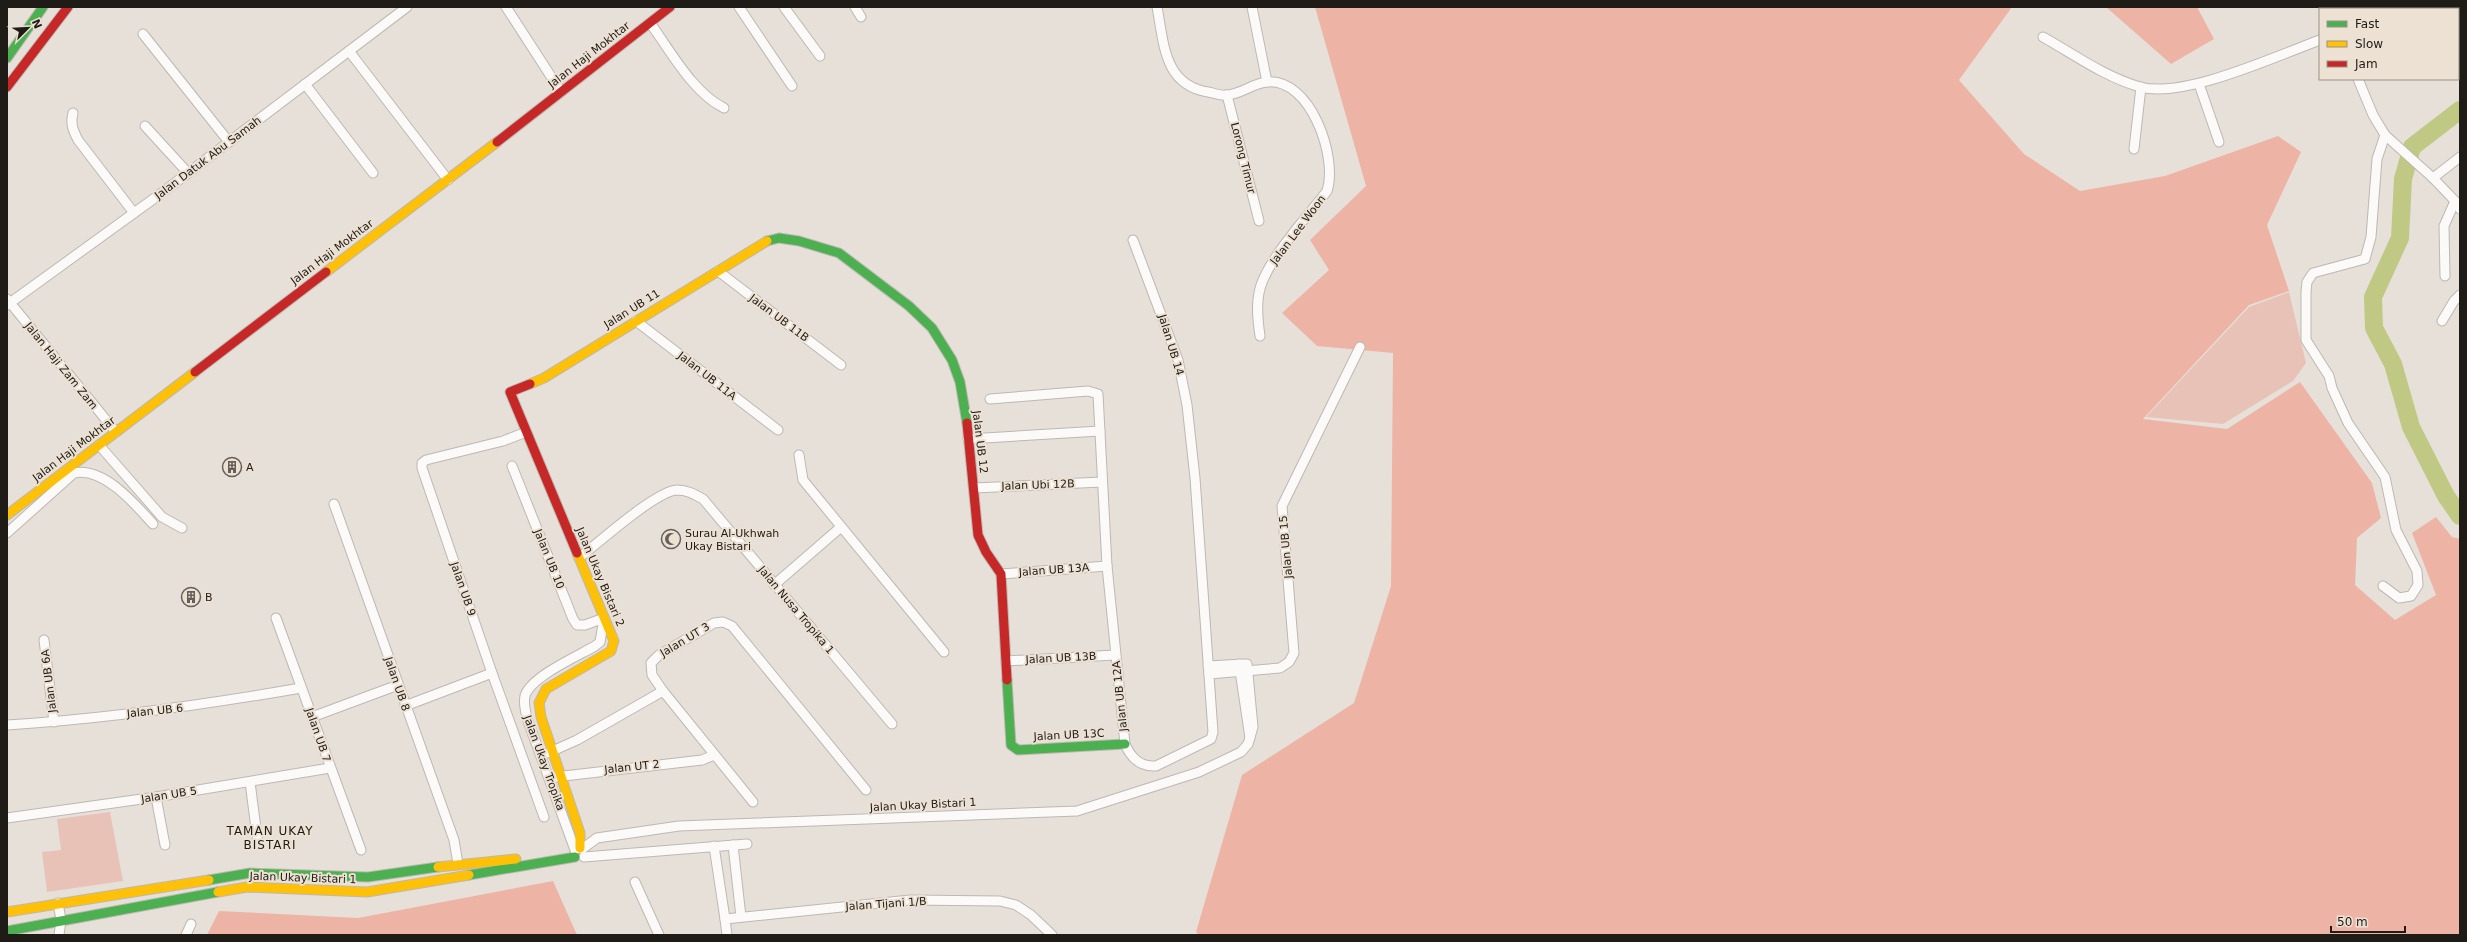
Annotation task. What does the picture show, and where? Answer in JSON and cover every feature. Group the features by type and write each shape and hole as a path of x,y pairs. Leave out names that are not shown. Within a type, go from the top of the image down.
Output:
{"main road":[{"path":"7,58 44,7"},
{"path":"7,86 68,7"},
{"name":"Jalan Haji Mokhtar","path":"7,515 448,180 670,7"},
{"name":"Jalan UB 12","path":"771,239 781,237 836,251 846,256 917,313 941,340 956,368 963,396 978,535 986,552 1001,574"},
{"name":"Jalan UB 11","path":"513,399 510,392 544,378 771,239"},
{"name":"Jalan Ukay Bistari 2","path":"513,399 614,641 611,651 546,690 538,702 554,751 560,776 580,833 579,852"},
{"path":"1001,574 1006,661"},
{"name":"Jalan UB 13C","path":"1006,661 1011,745 1014,748 1018,750 1125,744"},
{"name":"Jalan Ukay Bistari 1","path":"7,912 250,873 368,877 458,864 579,852"},
{"name":"Jalan Ukay Bistari 1","path":"7,930 247,887 367,892 579,852"}],"street":[{"name":"Jalan Datuk Abu Samah","path":"8,302 134,213 407,7"},
{"path":"506,7 561,92"},
{"path":"739,7 792,86"},
{"path":"784,7 820,56"},
{"path":"855,7 861,16"},
{"path":"1158,7 1165,53 1176,77 1194,90 1227,95 1267,82 1252,7"},
{"path":"650,23 701,92 712,102 724,108"},
{"path":"143,34 229,142"},
{"path":"2043,37 2112,77 2141,87 2176,89 2199,84 2319,40"},
{"path":"349,51 448,180"},
{"path":"2358,80 2373,115 2385,135 2421,166 2455,201 2460,209"},
{"name":"Jalan Lee Woon","path":"1260,336 1257,311 1259,292 1265,274 1327,191 1331,178 1329,160 1313,112 1302,96 1282,85 1267,82"},
{"path":"305,84 373,173"},
{"path":"2199,84 2218,142"},
{"path":"2134,148 2141,87"},
{"name":"Lorong Timur","path":"1227,95 1259,221"},
{"path":"73,113 71,120 72,127 78,140 134,213"},
{"path":"144,126 188,173"},
{"path":"2383,586 2399,598 2411,596 2418,585 2417,571 2396,530 2385,477 2348,423 2332,388 2329,376 2306,340 2306,292 2307,282 2313,273 2356,263 2365,259 2368,250 2377,159 2385,135"},
{"path":"2433,178 2460,157"},
{"path":"2445,276 2444,226 2455,201"},
{"name":"Jalan UB 14","path":"1133,240 1178,360 1187,405 1195,478"},
{"name":"Jalan UB 11B","path":"718,271 841,366"},
{"path":"2442,320 2460,295"},
{"name":"Jalan Haji Zam Zam","path":"8,302 116,432"},
{"name":"Jalan UB 11A","path":"636,321 778,430"},
{"name":"Jalan UB 15","path":"1208,670 1280,668 1289,662 1294,653 1282,506 1360,347"},
{"name":"Jalan UB 12A","path":"990,399 1088,391 1098,394 1107,566 1125,744 1134,759 1148,766 1156,766 1211,739 1213,732 1195,478"},
{"path":"968,439 1100,431"},
{"name":"Jalan UB 9","path":"526,432 503,441 422,463 422,468 492,673 544,817"},
{"path":"99,445 162,517 182,528"},
{"path":"799,454 803,480 944,652"},
{"name":"Jalan UB 10","path":"512,466 573,619 577,625 585,625 604,618"},
{"path":"7,533 74,473 83,471 96,475 116,489 125,493 153,524"},
{"name":"Jalan Ubi 12B","path":"974,488 1102,482"},
{"name":"Jalan Nusa Tropika 1","path":"579,558 649,503 676,490 691,492 702,499 892,724"},
{"name":"Jalan UB 8","path":"334,504 454,840 458,864"},
{"path":"774,586 841,527"},
{"name":"Jalan UB 13A","path":"1001,574 1107,566"},
{"name":"Jalan UB 7","path":"276,618 361,850"},
{"name":"Jalan Ukay Tropika","path":"579,852 549,779 524,708 525,695 536,681 600,642 604,618"},
{"name":"Jalan UT 3","path":"753,802 714,755 652,675 650,663 659,655 714,622 723,622 732,626 866,790"},
{"name":"Jalan UB 6A","path":"44,640 54,722"},
{"name":"Jalan UB 13B","path":"1006,661 1115,655"},
{"name":"Jalan Ukay Bistari 1","path":"579,852 597,838 679,826 1078,811 1199,772 1241,752 1248,744 1253,726 1243,668"},
{"path":"405,706 492,673"},
{"path":"312,717 398,686"},
{"name":"Jalan UB 6","path":"7,725 54,722 197,706 301,688"},
{"path":"541,756 554,751 663,690"},
{"name":"Jalan UT 2","path":"549,779 560,776 702,760 714,755"},
{"name":"Jalan UB 5","path":"7,818 156,797 330,768"},
{"path":"250,782 258,844"},
{"path":"156,797 164,845"},
{"name":"Jalan Ukay Bistari 1","path":"579,852 621,852 747,844"},
{"path":"733,845 741,917"},
{"path":"714,846 727,935"},
{"path":"635,882 659,935"},
{"path":"719,884 737,882"},
{"name":"Jalan Tijani 1/B","path":"725,919 910,900 1000,902 1016,905 1032,915 1052,935"},
{"path":"58,903 61,920 59,935"},
{"path":"186,935 191,924"}],"shaded area":[{"path":"1315,7 2012,7 1959,80 2024,154 2080,191 2165,176 2278,136 2301,152 2267,225 2289,291 2249,305 2143,419 2227,429 2300,382 2372,483 2381,518 2357,538 2355,585 2395,620 2436,595 2412,533 2436,517 2452,537 2460,539 2460,935 1199,935 1196,932 1242,775 1354,703 1391,586 1393,353 1317,346 1282,313 1329,270 1310,240 1366,186"},
{"path":"2106,7 2197,7 2214,39 2171,64"},
{"path":"2289,292 2306,363 2293,381 2223,424 2146,417 2249,307"},
{"path":"110,812 123,881 47,892 42,852 61,850 57,819"},
{"path":"553,881 577,935 207,935 219,911 358,918"}],"waterway":[{"path":"2460,110 2412,147 2403,179 2400,238 2373,297 2374,328 2393,364 2411,427 2446,496 2460,516"}],"traffic: fast":[{"path":"7,58 43,7"},
{"path":"767,241 779,238 799,241 839,253 909,306 932,328 952,360 960,382 967,423"},
{"path":"1007,680 1011,745 1018,750 1125,744"},
{"path":"469,875 575,857"},
{"path":"209,880 250,873 368,877 438,867"},
{"path":"7,931 218,892"}],"traffic: slow":[{"path":"326,272 497,142"},
{"path":"530,384 544,378 767,241"},
{"path":"7,515 195,372"},
{"path":"577,553 614,641 611,651 546,689 539,703 541,717 580,833 580,848"},
{"path":"438,867 516,859"},
{"path":"218,892 247,887 367,892 469,875"},
{"path":"7,912 209,880"}],"traffic: jam":[{"path":"7,87 68,7"},
{"path":"497,142 670,7"},
{"path":"195,372 326,272"},
{"path":"530,384 510,392 577,553"},
{"path":"967,423 978,535 986,552 1001,574 1007,680"}],"place":[{"name":"A","path":"232,467"},
{"name":"Surau Al-Ukhwah Ukay Bistari","path":"671,539"},
{"name":"B","path":"191,597"}],"district":[{"name":"TAMAN UKAY BISTARI","path":"270,838"}]}
